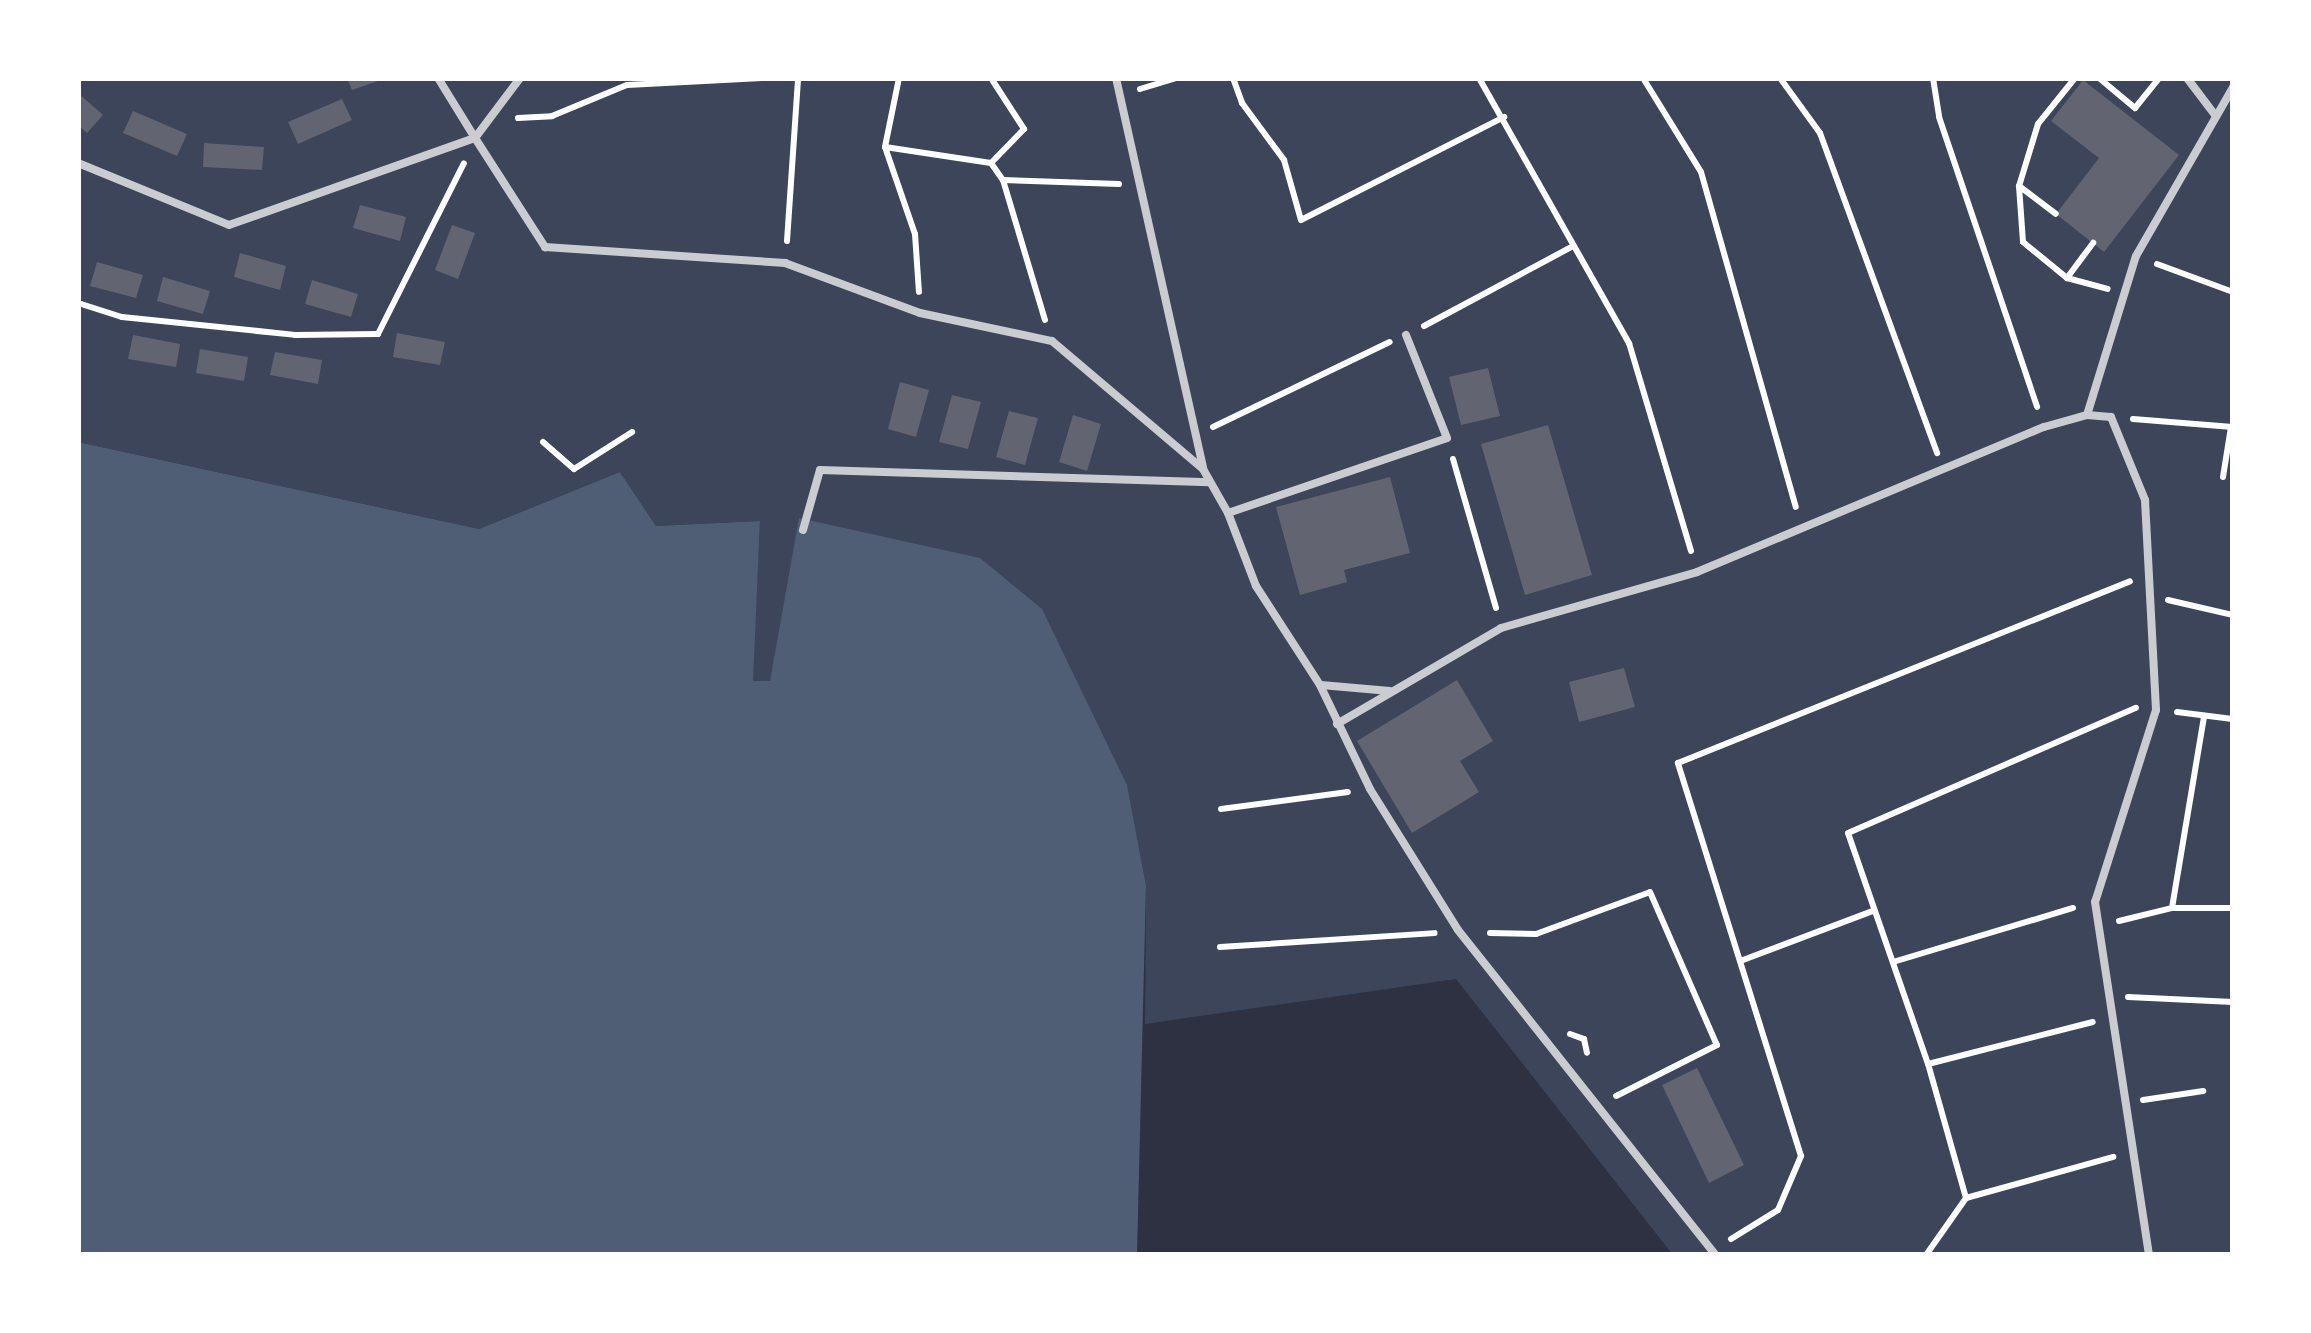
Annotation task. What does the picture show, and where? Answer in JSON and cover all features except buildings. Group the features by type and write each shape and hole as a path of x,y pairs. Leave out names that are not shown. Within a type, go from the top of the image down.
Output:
{"lane":[{"path":"438,78 544,247 785,263 920,313 1052,341 1203,469 1228,513 1256,586 1320,685 1370,789 1459,932 1714,1253"},
{"path":"78,163 229,225 475,138 520,78"},
{"path":"1116,78 1203,469"},
{"path":"2186,78 2215,115"},
{"path":"2087,416 2136,256 2233,87"},
{"path":"1228,513 1447,438 1406,335"},
{"path":"1337,724 1501,628 1697,572 2044,427 2087,416 2111,417 2145,500 2156,705 2095,902 2149,1255"},
{"path":"803,530 820,470 1211,482"},
{"path":"1320,685 1390,692"}],"path":[{"path":"490,120 552,116 628,85 762,78"},
{"path":"785,263 798,78"},
{"path":"899,78 885,147 915,234 920,313"},
{"path":"991,78 1024,129 991,163"},
{"path":"1120,96 1177,78"},
{"path":"1233,78 1242,103 1284,160 1301,220 1504,117"},
{"path":"1479,78 1629,343 1697,572"},
{"path":"1642,78 1701,172 1802,528"},
{"path":"1780,78 1820,134 1942,467"},
{"path":"1933,78 1940,117 2044,427"},
{"path":"2075,78 2038,124 2019,186 2023,242 2067,278 2123,293"},
{"path":"2099,78 2135,108"},
{"path":"2129,116 2158,78"},
{"path":"78,303 122,317 295,335 378,334 475,138"},
{"path":"885,147 991,163 1003,180 1052,341"},
{"path":"1003,180 1140,184"},
{"path":"2019,186 2056,214"},
{"path":"2067,278 2093,243"},
{"path":"2136,256 2233,292"},
{"path":"2111,417 2232,427 2223,477"},
{"path":"543,442 574,470 632,433"},
{"path":"1447,438 1501,628"},
{"path":"1714,1253 1778,1210 1801,1156 1678,763 2151,572"},
{"path":"2153,596 2233,615"},
{"path":"1966,1198 1928,1064 1848,833 2156,705 2233,719"},
{"path":"2172,908 2204,716"},
{"path":"1221,809 1370,789"},
{"path":"1220,947 1459,932 1536,934 1650,892 1718,1045 1598,1105"},
{"path":"1893,962 2095,902"},
{"path":"2098,927 2172,908 2233,908"},
{"path":"1743,960 1873,910"},
{"path":"2113,996 2233,1002"},
{"path":"1928,1064 2116,1017"},
{"path":"2128,1103 2203,1091"},
{"path":"1926,1255 1966,1198 2134,1150"}],"shaded area":[{"path":"78,78 2233,78 2233,1255 1673,1255 1456,979 1145,1024 1146,886 770,682 752,681 760,521 656,526 620,472 479,529 78,442"},
{"path":"78,442 479,529 620,472 656,526 760,521 753,681 770,681 799,518 980,558 1042,609 1127,785 1146,886 1137,1255 78,1255"}]}
